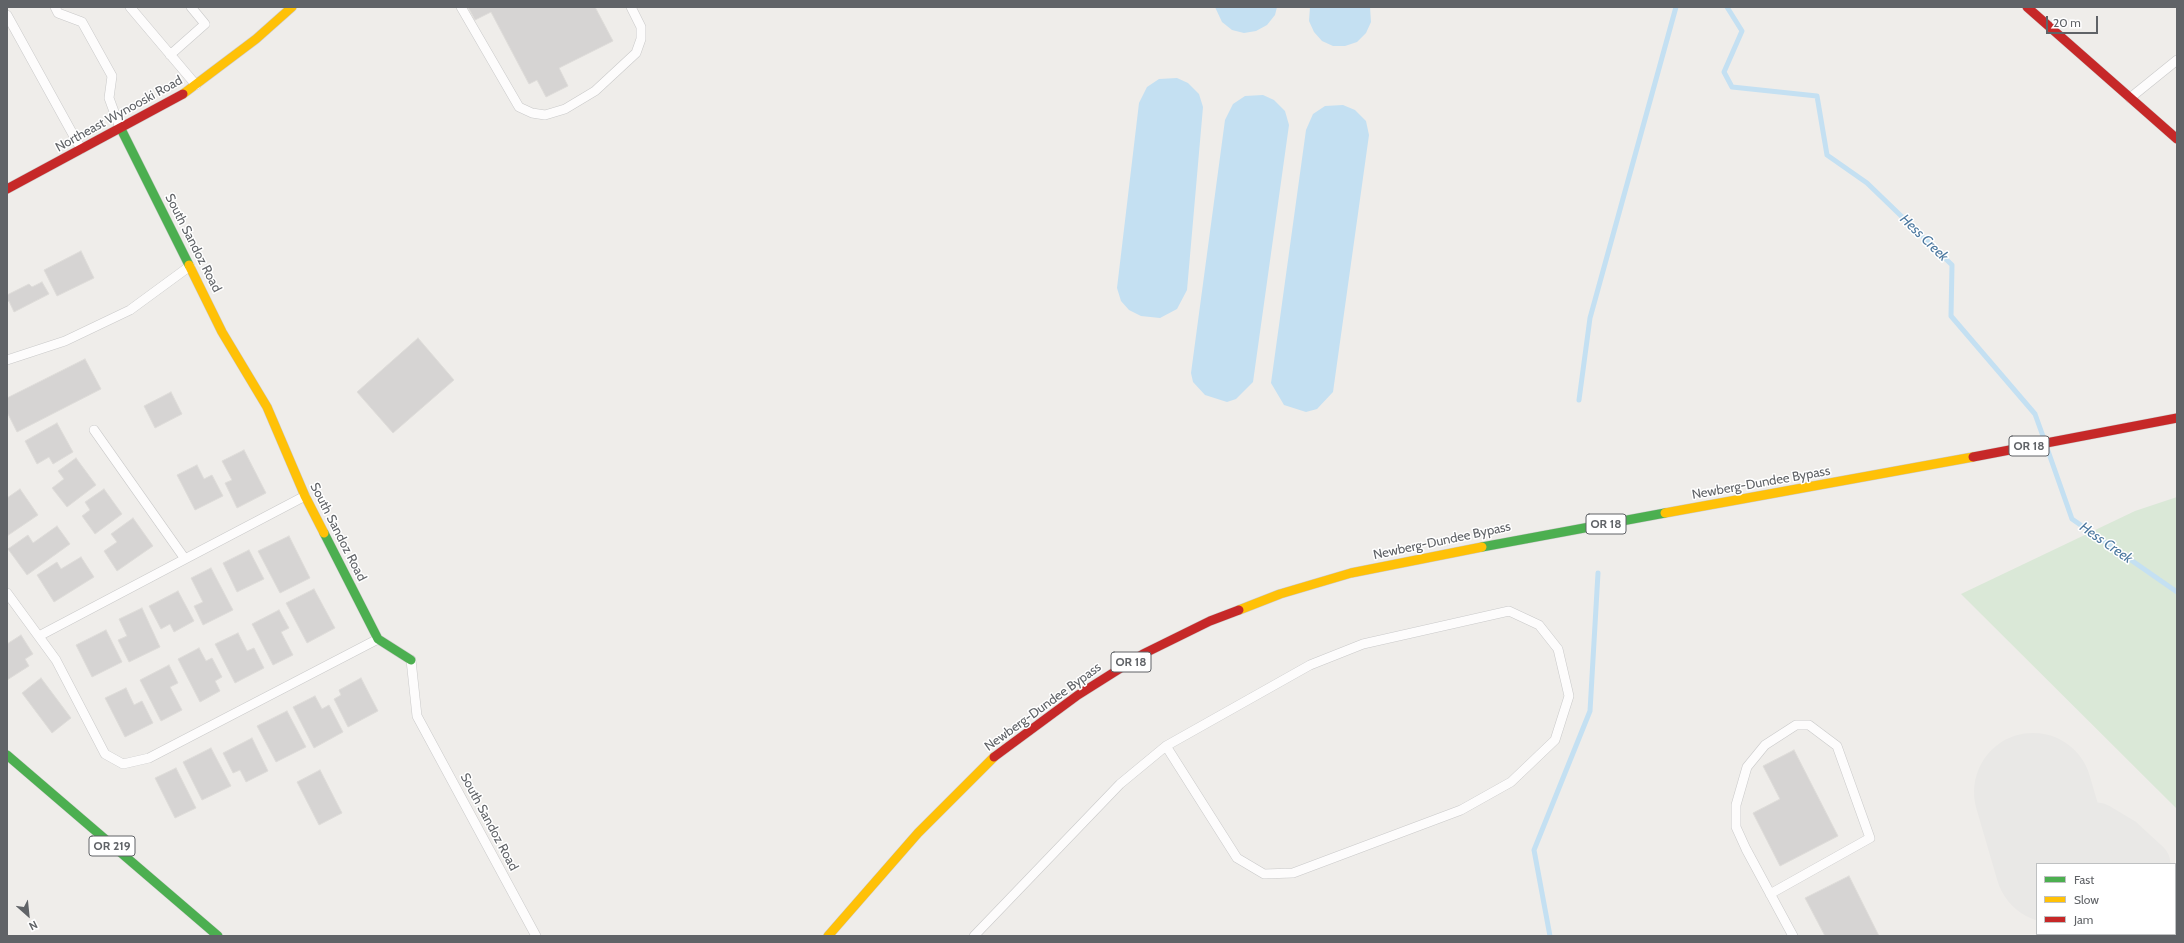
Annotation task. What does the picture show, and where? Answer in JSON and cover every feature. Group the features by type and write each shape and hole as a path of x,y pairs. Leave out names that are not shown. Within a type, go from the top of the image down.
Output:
{"main road":[{"path":"2027,7 2177,139"},
{"name":"Northeast Wynooski Road","path":"7,189 178,98 256,39 290,8"},
{"name":"South Sandoz Road","path":"121,129 222,332 267,407 304,496 378,639 411,660"},
{"name":"Newberg-Dundee Bypass","path":"828,936 913,838 989,761 1078,695 1143,654 1210,621 1280,594 1351,574 1424,557 1882,474 2177,418"},
{"name":"OR 219","path":"7,755 218,936"}],"lane":[{"path":"55,7 58,13 82,22 112,76 109,98 121,129"},
{"path":"130,7 196,85"},
{"path":"170,55 205,24 191,7"},
{"path":"462,7 519,107 532,114 545,114 565,109 595,91 636,53 641,39 641,27 631,7"},
{"path":"7,16 82,150"},
{"path":"2130,98 2177,60"},
{"path":"7,360 65,341 130,310 190,266"},
{"path":"94,430 185,559"},
{"path":"39,636 304,496"},
{"path":"7,593 56,660 105,754 123,764 149,758 378,639"},
{"path":"974,936 1120,784 1166,746 1310,665 1363,644 1509,611 1539,625 1558,649 1569,696 1555,740 1511,782 1461,810 1294,873 1264,874 1237,858 1166,746"},
{"name":"South Sandoz Road","path":"411,660 417,716 536,936"},
{"path":"1770,894 1870,838 1837,746 1809,725 1796,725 1765,745 1748,767 1736,805 1736,827 1770,894 1793,936"}],"green space":[{"path":"2177,497 2177,809 1961,594 2135,511"}],"water":[{"path":"1215,7 1277,7 1275,15 1267,25 1256,31 1244,33 1232,30 1222,22"},
{"path":"1310,7 1370,7 1371,22 1366,33 1357,42 1345,46 1333,46 1322,41 1314,32 1309,21"},
{"path":"1177,78 1188,83 1199,94 1203,107 1187,290 1177,309 1160,318 1141,316 1129,310 1121,301 1117,288 1139,103 1147,87 1159,79"},
{"path":"1263,95 1274,100 1285,111 1289,125 1253,382 1236,399 1227,402 1205,395 1193,382 1191,373 1225,120 1233,104 1245,96"},
{"path":"1343,105 1355,110 1366,121 1369,135 1333,392 1317,409 1306,412 1284,405 1271,383 1306,130 1313,114 1325,106"}],"building":[{"path":"468,7 595,7 613,41 559,68 568,86 546,97 537,80 529,84 491,12 475,20"},
{"path":"81,251 94,278 57,296 44,270"},
{"path":"42,282 49,294 14,312 9,301 7,302 7,295 29,284 32,287"},
{"path":"418,338 454,380 393,433 357,392"},
{"path":"85,359 101,389 17,432 7,412 7,398"},
{"path":"171,392 182,414 155,428 144,406"},
{"path":"57,423 73,452 53,464 49,457 37,464 25,441"},
{"path":"244,450 266,493 237,508 225,483 232,480 222,461"},
{"path":"76,458 96,485 67,507 52,488 64,479 58,471"},
{"path":"197,465 204,479 212,475 223,496 195,510 177,475"},
{"path":"20,489 38,515 7,536 7,498"},
{"path":"104,489 122,514 95,534 82,516 90,510 85,502"},
{"path":"133,518 153,546 117,571 104,551 117,542 111,534"},
{"path":"57,526 70,544 27,575 8,549 28,535 33,543"},
{"path":"289,536 310,578 280,593 258,551"},
{"path":"249,550 264,579 237,592 223,563"},
{"path":"81,557 94,577 54,602 37,575 57,562 61,569"},
{"path":"211,568 233,610 203,625 194,606 203,602 191,578"},
{"path":"314,589 335,628 307,643 286,603"},
{"path":"178,591 194,621 174,632 170,624 161,629 149,606"},
{"path":"142,608 160,647 129,662 118,640 127,636 119,619"},
{"path":"279,610 289,628 281,632 293,655 273,665 252,624"},
{"path":"106,630 122,662 92,677 76,645"},
{"path":"238,633 247,651 254,648 264,668 235,683 215,644"},
{"path":"21,635 33,654 25,659 29,666 7,680 7,644"},
{"path":"199,648 206,661 212,658 222,677 215,681 220,691 200,702 178,659"},
{"path":"169,665 178,683 170,687 182,710 161,721 140,680"},
{"path":"41,678 71,718 52,733 22,693"},
{"path":"361,678 378,711 348,727 334,699 341,695 339,690"},
{"path":"126,688 134,705 142,701 153,723 125,737 105,698"},
{"path":"315,696 322,709 329,705 343,732 314,748 293,707"},
{"path":"287,711 306,747 276,762 257,726"},
{"path":"252,738 268,771 246,782 240,770 233,773 223,753"},
{"path":"211,748 231,786 202,800 183,762"},
{"path":"1794,750 1838,836 1780,866 1753,813 1780,799 1763,766"},
{"path":"176,768 196,808 175,818 155,778"},
{"path":"320,770 342,813 319,825 297,782"},
{"path":"1849,876 1879,936 1825,936 1805,898"}],"waterway":[{"path":"1579,400 1590,318 1676,7"},
{"name":"Hess Creek","path":"1727,7 1742,31 1724,72 1732,87 1817,96 1827,155 1867,183 1952,265 1951,316 2035,414 2044,439"},
{"name":"Hess Creek","path":"2047,448 2072,519 2177,592"},
{"path":"1550,936 1534,850 1590,711 1598,573"}],"taxiway":[{"path":"2053,861 2058,841 2064,831 2073,825 2097,826 2122,841 2146,863"}],"runway":[{"path":"2033,792 2054,863"}],"traffic: fast":[{"path":"121,129 189,265"},
{"path":"1482,547 1665,513"},
{"path":"324,533 378,639 411,660"},
{"path":"7,755 218,936"}],"traffic: slow":[{"path":"183,94 256,39 292,7"},
{"path":"189,265 222,332 267,407 305,496 324,533"},
{"path":"1665,513 1973,457"},
{"path":"1239,610 1280,594 1351,573 1482,547"},
{"path":"828,936 918,833 994,757"}],"traffic: jam":[{"path":"2027,7 2177,139"},
{"path":"7,189 183,94"},
{"path":"1973,457 2177,418"},
{"path":"994,757 1078,695 1143,654 1210,621 1239,610"}]}
